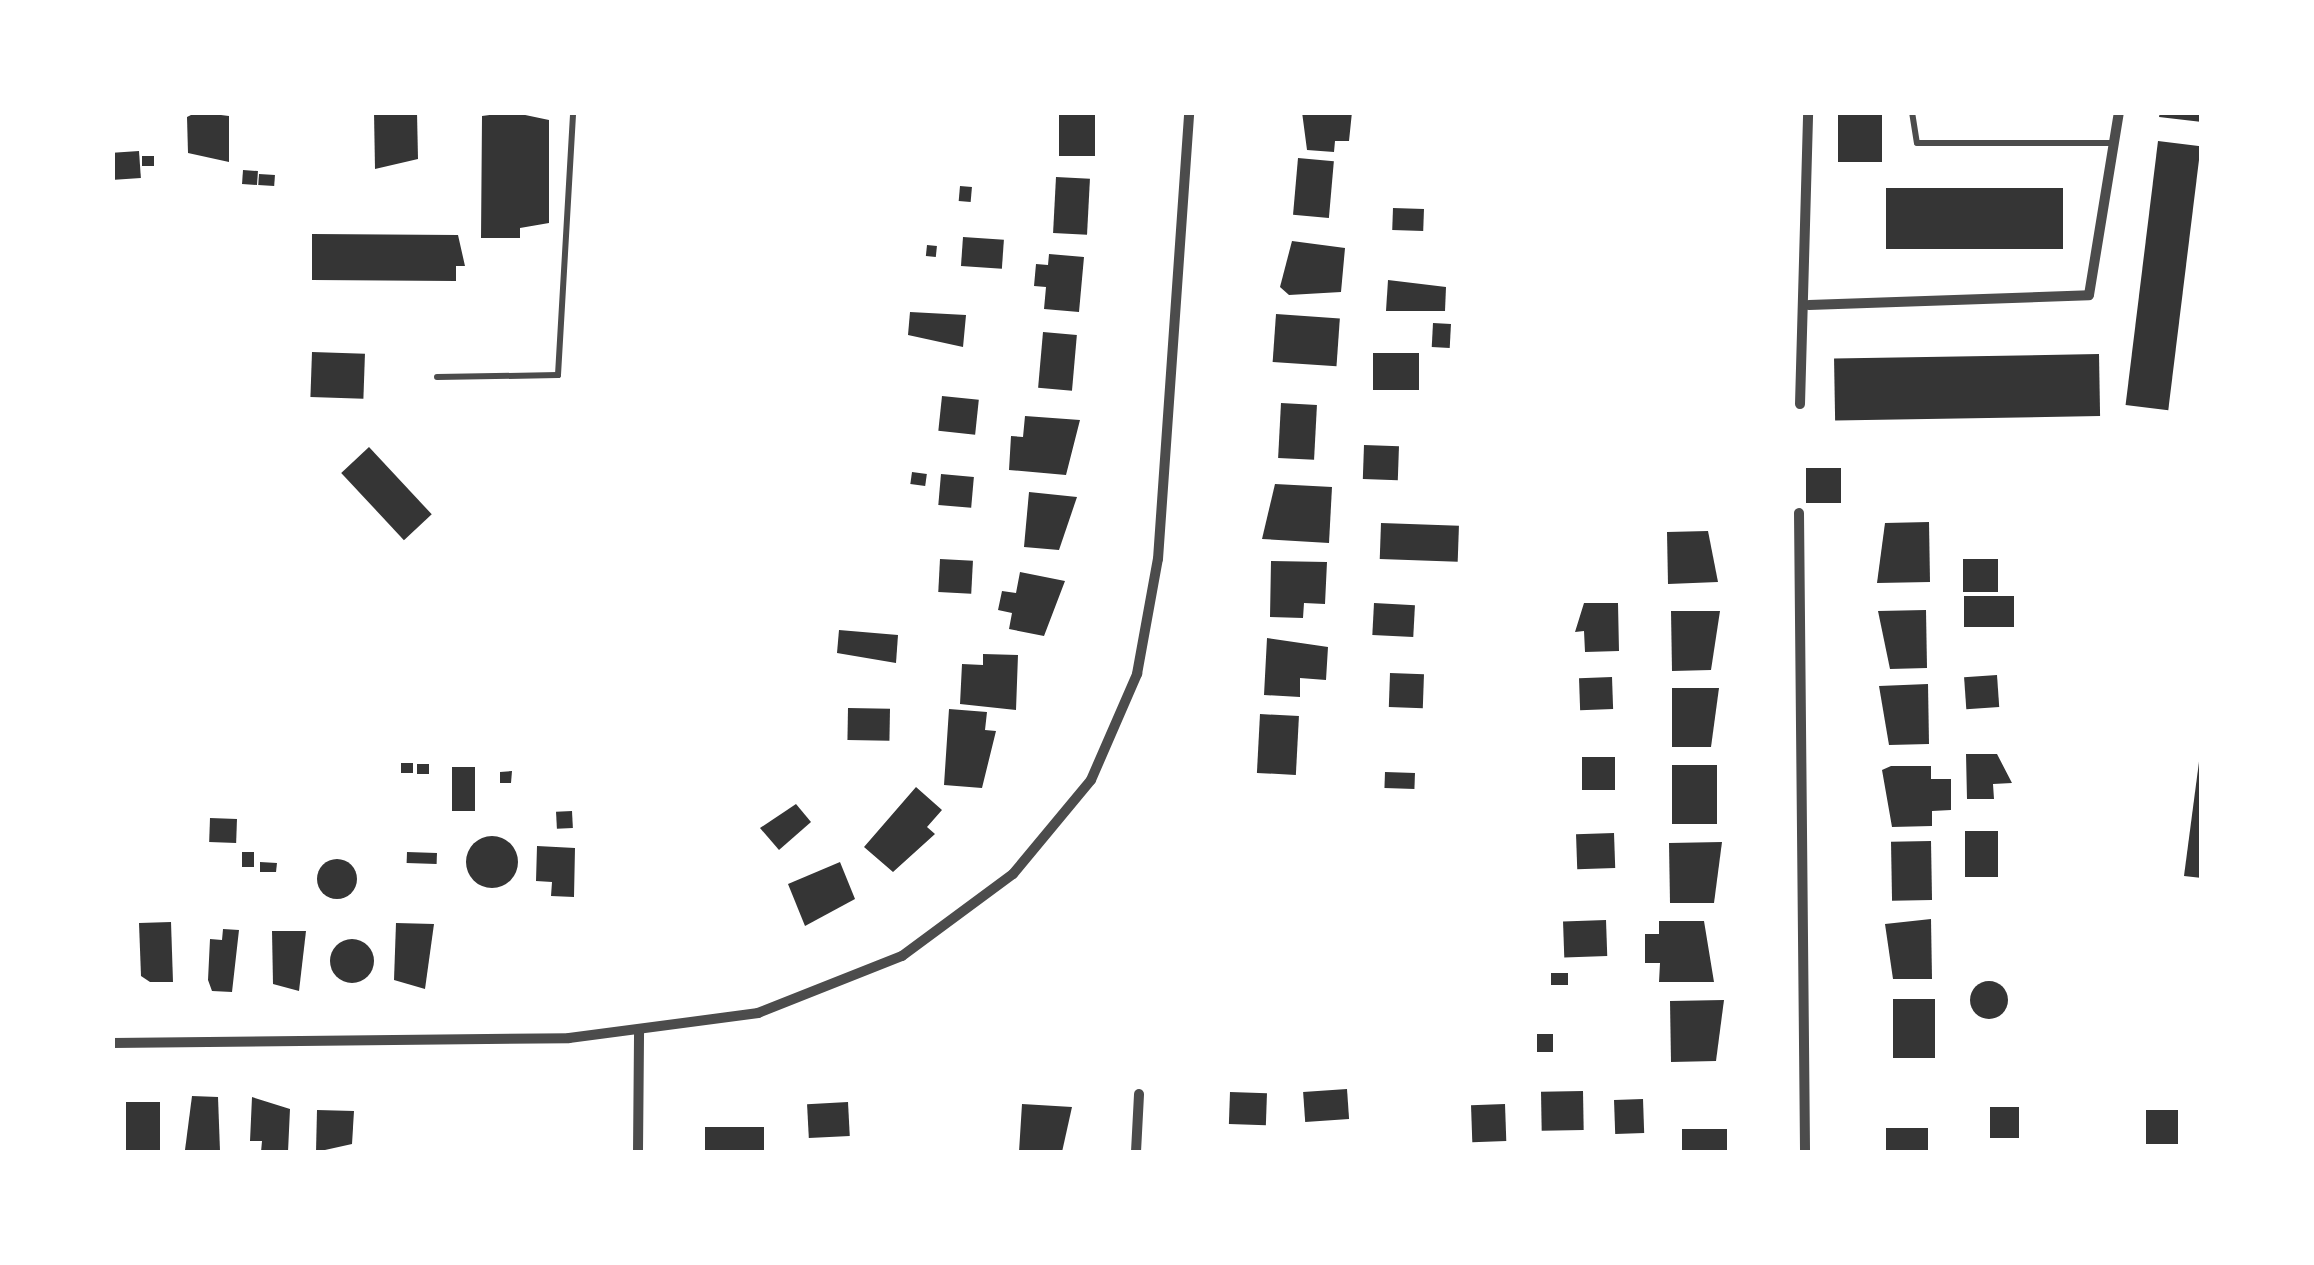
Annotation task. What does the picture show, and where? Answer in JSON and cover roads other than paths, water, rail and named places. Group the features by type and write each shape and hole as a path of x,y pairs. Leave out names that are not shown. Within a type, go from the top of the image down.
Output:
{"street":[{"path":"112,1043 639,1032 758,1013 852,979 954,923 1013,874 1091,780 1118,725 1158,558 1189,112"},
{"path":"1800,404 1809,305 1808,112"},
{"path":"1809,305 2089,295 2119,112"},
{"path":"1800,512 1805,1152"},
{"path":"638,1152 639,1032"},
{"path":"1136,1152 1139,1094"}],"lane":[{"path":"437,377 558,375 572,112"},
{"path":"1912,112 1917,144 2114,142"}]}
